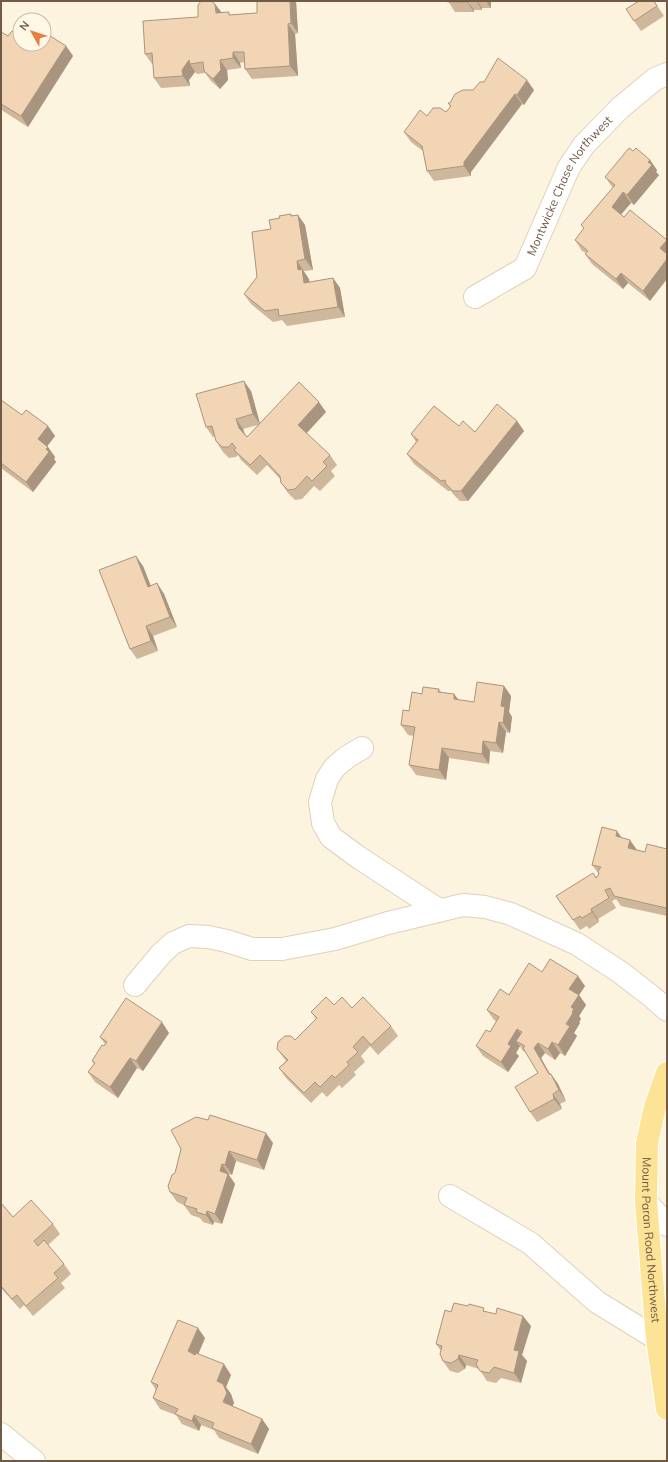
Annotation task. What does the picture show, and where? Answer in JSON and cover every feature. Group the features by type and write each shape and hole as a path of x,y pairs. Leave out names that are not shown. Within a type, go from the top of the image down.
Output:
{"main road":[{"name":"Mount Paran Road Northwest","path":"667,1073 655,1107 648,1143 646,1202 657,1339 667,1409"}],"street":[{"name":"Montwicke Chase Northwest","path":"475,297 525,268 569,167 584,145 620,108 655,79 667,74"},
{"path":"362,748 346,757 326,778 320,802 323,823 331,837 358,857 439,910"},
{"path":"135,985 161,954 173,944 189,936 208,937 252,948 282,949 335,939 388,923 463,905 485,907 511,914 578,944 620,972 667,1010"},
{"path":"450,1196 530,1243 596,1302 657,1339"},
{"path":"646,1202 667,1225"},
{"path":"1,1434 34,1461"}],"building":[{"path":"201,1 211,1 215,4 216,13 229,12 229,15 257,13 257,1 290,1 291,23 288,24 290,66 245,69 244,52 233,52 233,58 220,60 221,70 213,79 204,71 203,62 190,64 189,60 182,70 183,76 154,78 152,53 145,54 143,21 198,17 198,5"},
{"path":"467,1 467,2 448,2"},
{"path":"639,1 654,1 657,6 634,21 626,9"},
{"path":"12,31 12,52 52,52 52,37 66,46 21,116 1,104 1,32 8,36"},
{"path":"498,58 527,80 517,95 515,94 464,162 464,166 427,171 422,146 404,132 420,110 427,116 433,108 440,108 446,112 451,106 448,103 450,103 455,94 463,90 473,90 480,82 484,82"},
{"path":"629,148 633,151 636,148 650,160 648,162 652,165 627,195 623,192 612,207 624,217 630,210 667,240 660,248 667,254 667,259 643,291 621,273 616,279 585,254 588,251 575,240 584,228 581,225 615,185 605,177"},
{"path":"291,214 291,216 298,215 305,259 297,261 298,270 302,269 304,283 333,278 338,307 279,316 278,309 265,311 244,294 257,277 252,232 271,229 269,220 280,218 279,216"},
{"path":"244,381 253,414 236,419 239,428 247,437 299,382 319,402 298,425 330,455 323,462 327,466 312,481 307,476 295,489 288,490 281,483 280,476 260,455 250,465 234,450 236,448 232,443 229,447 222,447 216,441 212,426 206,427 196,394"},
{"path":"1,400 22,415 26,410 48,426 38,439 48,447 46,449 49,452 26,482 1,463"},
{"path":"497,404 517,421 461,491 453,491 446,484 445,480 441,481 407,454 418,440 411,434 434,406 459,426 463,421 475,432"},
{"path":"136,556 148,587 157,583 170,617 146,626 151,641 130,649 99,570"},
{"path":"477,682 504,686 501,706 505,707 503,723 499,722 496,743 483,741 482,754 442,748 439,770 409,765 415,727 401,725 403,710 409,711 412,692 422,694 423,687 439,689 438,692 454,694 454,699 474,702"},
{"path":"602,827 617,831 616,836 630,840 628,848 645,852 647,844 667,849 666,908 614,896 610,888 605,890 609,898 591,909 592,912 582,918 580,916 573,920 556,896 593,873 596,878 599,874 598,871 601,867 592,865"},
{"path":"550,959 578,976 569,989 579,995 571,1007 574,1009 572,1012 573,1013 566,1024 570,1026 558,1045 552,1042 548,1049 538,1043 534,1048 549,1074 551,1074 559,1090 553,1094 554,1099 530,1112 515,1087 538,1073 523,1048 525,1046 516,1041 522,1032 517,1029 508,1044 511,1046 501,1062 476,1046 486,1030 490,1032 499,1017 487,1010 500,989 509,995 529,963 542,972"},
{"path":"326,997 334,1005 342,997 352,1008 363,997 391,1026 371,1045 363,1036 353,1047 358,1052 347,1062 349,1065 335,1078 332,1075 320,1087 315,1082 304,1093 279,1068 288,1060 277,1049 278,1042 285,1036 291,1036 295,1040 317,1018 311,1012"},
{"path":"126,998 162,1022 136,1061 130,1058 110,1087 88,1072 95,1063 92,1061 102,1045 104,1046 107,1042 100,1037"},
{"path":"210,1115 266,1133 257,1160 229,1151 225,1165 222,1164 220,1171 228,1174 215,1214 207,1211 206,1215 196,1212 197,1209 184,1205 187,1198 170,1192 168,1186 172,1175 175,1173 181,1149 171,1130 196,1117 208,1120"},
{"path":"31,1200 53,1224 34,1241 38,1246 44,1240 64,1264 54,1273 58,1278 26,1306 17,1295 12,1299 1,1286 1,1203 13,1217"},
{"path":"454,1303 468,1306 469,1304 484,1308 483,1311 496,1314 497,1308 523,1316 514,1350 519,1351 514,1373 494,1367 489,1373 480,1371 476,1364 478,1360 459,1355 458,1359 451,1363 443,1361 440,1354 442,1346 436,1344 445,1310 451,1312"},
{"path":"178,1320 198,1328 188,1351 195,1355 196,1353 224,1364 217,1381 223,1384 227,1393 223,1402 262,1419 251,1444 212,1428 214,1423 194,1415 192,1421 175,1414 178,1409 153,1398 158,1385 151,1382"}]}
